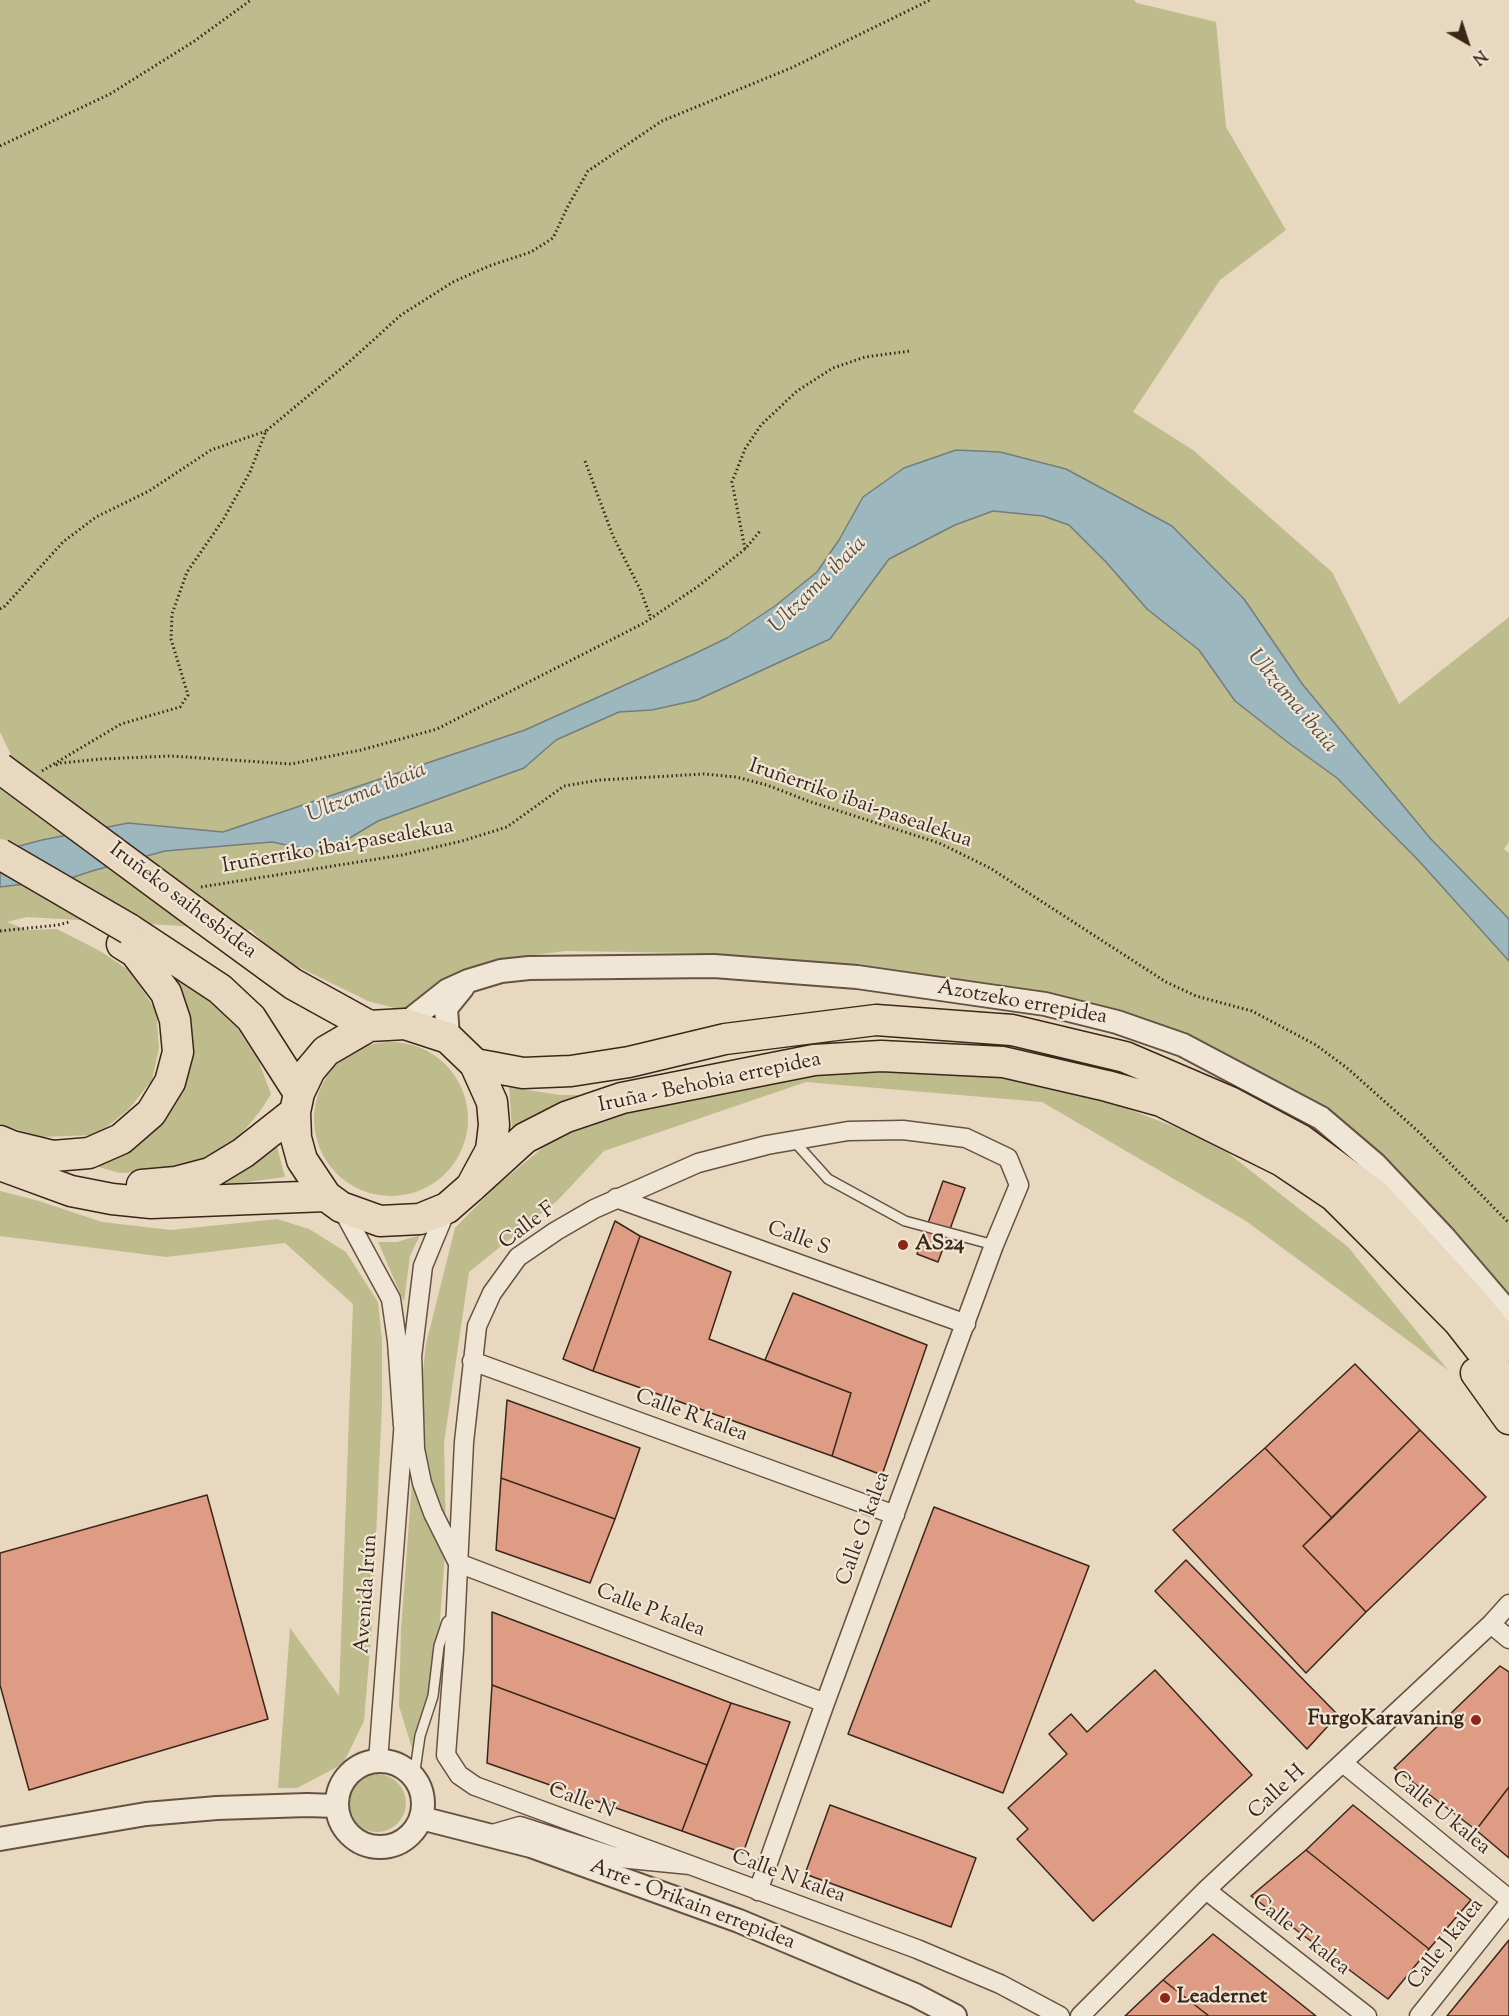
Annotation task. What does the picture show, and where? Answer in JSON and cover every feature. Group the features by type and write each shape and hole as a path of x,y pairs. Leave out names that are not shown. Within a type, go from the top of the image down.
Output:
{"highway":[{"name":"Iruñeko saihesbidea","path":"0,768 293,984 369,1026"},
{"path":"0,854 126,937 166,993 176,1020 178,1052 170,1082 151,1113 121,1138 89,1153 53,1156 0,1141"},
{"path":"0,870 220,988 250,1018 297,1102"},
{"name":"Iruña - Behobia errepidea","path":"475,1064 523,1073 571,1071 629,1062 725,1040 876,1020 1012,1030 1125,1057 1230,1102 1301,1140 1357,1182 1383,1204 1474,1303 1509,1346"},
{"path":"0,1165 71,1191 112,1199 151,1203 333,1201 380,1221 420,1219 447,1208 471,1186 491,1149 494,1125 492,1102 475,1064 448,1038 405,1024 369,1026 326,1051 310,1070 297,1102 296,1138 302,1160 333,1201"},
{"name":"Iruña - Behobia errepidea","path":"471,1186 525,1138 566,1117 622,1098 814,1060 881,1056 1003,1062 1161,1101 1282,1161 1334,1196 1459,1322 1509,1386"},
{"path":"0,1151 43,1168 109,1184 143,1185 176,1182 210,1173 243,1153 297,1102"},
{"path":"1355,1217 1509,1419"}],"street":[{"name":"Azotzeko errepidea","path":"405,1024 448,990 501,971 529,968 714,966 858,977 1045,1004 1117,1022 1183,1045 1322,1118 1375,1164 1443,1236 1509,1313"},
{"path":"448,1038 446,1008 468,981"},
{"name":"Calle F","path":"459,1775 446,1755 456,1615 464,1442 472,1361 477,1326 492,1293 518,1257 556,1231 616,1198 698,1163 767,1145 848,1131 903,1130 966,1138 1008,1158 1019,1185"},
{"name":"Calle G kalea","path":"758,1891 825,1702 994,1245 1019,1185"},
{"name":"Calle S","path":"616,1198 966,1324"},
{"name":"Avenida Irún","path":"333,1201 391,1299 397,1341 403,1431"},
{"name":"Avenida Irún","path":"378,1761 403,1431 412,1353 423,1266 447,1208"},
{"name":"Avenida Irún","path":"412,1353 415,1449 422,1483 433,1513 458,1563"},
{"name":"Calle R kalea","path":"472,1361 895,1515"},
{"name":"Calle P kalea","path":"458,1563 825,1702"},
{"name":"Calle H","path":"1080,2016 1206,1890 1491,1624 1509,1604"},
{"path":"1491,1624 1509,1640"},
{"path":"378,1761 404,1768 414,1777 421,1790 423,1804 421,1818 414,1832 402,1842 388,1847 373,1848 359,1843 347,1834 339,1821 336,1806 343,1780 352,1770 378,1761"},
{"name":"Calle U kalea","path":"1343,1763 1509,1901"},
{"name":"Calle N","path":"459,1775 475,1786 492,1793 690,1865"},
{"path":"0,1839 146,1814 307,1805 336,1806"},
{"name":"Arre - Orikain errepidea","path":"421,1818 531,1846 740,1921 915,1995 955,2016"},
{"name":"Calle N kalea","path":"489,1835 520,1826 619,1858 690,1865 917,1949 1000,1984 1060,2016"},
{"name":"Calle T kalea","path":"1206,1890 1366,2016"},
{"name":"Calle J kalea","path":"1419,2016 1509,1901"}],"lane":[{"path":"793,1140 828,1179 905,1221 994,1245"},
{"path":"414,1777 420,1736 433,1696 439,1646 447,1622 456,1615"}],"path":[{"path":"0,146 111,94 193,42 251,0"},
{"path":"0,609 63,542 96,517 149,491 211,450 266,431 401,315 453,282 489,266 531,252 553,238 588,171 662,121 791,68 930,0"},
{"path":"745,549 732,482 745,449 761,425 797,391 833,368 865,357 910,351"},
{"path":"266,431 249,472 222,520 186,572 172,614 171,639 188,695 180,707 121,724 38,773 61,763 171,756 291,764 361,750 438,729 651,618 700,585 745,549 761,530"},
{"path":"585,461 613,536 640,589 651,618"},
{"name":"Iruñerriko ibai-pasealekua","path":"198,888 402,855 462,841 507,827 564,786 600,780 704,774 736,777 767,785 949,848 990,868 1166,982 1196,996 1252,1011 1316,1045 1347,1068 1420,1133 1509,1222"},
{"path":"0,931 58,925 79,920"}],"shaded area":[{"path":"0,0 1134,0 1137,3 1216,22 1226,127 1286,230 1220,280 1133,412 1193,450 1332,572 1399,704 1509,617 1509,842 1504,849 1509,853 1509,1346 1321,1118 1117,1022 864,978 694,953 566,951 492,960 402,1010 368,1001 278,957 251,930 27,917 7,922 27,930 57,929 100,951 129,970 156,1010 159,1048 152,1080 129,1109 97,1135 41,1137 0,1124 0,764 11,755 0,732"},
{"path":"160,966 211,1002 236,1026 259,1062 271,1094 261,1110 228,1150 162,1171 120,1173 88,1164 162,1120 188,1078 190,1028"},
{"path":"391,1042 420,1048 434,1055 445,1065 455,1076 462,1090 468,1119 462,1148 455,1162 445,1173 434,1183 420,1190 391,1196 362,1190 348,1183 337,1173 327,1162 320,1148 314,1119 320,1090 327,1076 337,1065 348,1055 362,1048"},
{"path":"974,1066 1097,1097 1214,1142 1348,1247 1448,1370 1246,1221 1042,1102 806,1082 604,1151 557,1201 469,1272 444,1443 446,1540 435,1686 416,1761 399,1706 401,1630 415,1442 426,1344 455,1228 493,1189 570,1125 651,1103 810,1073"},
{"path":"509,1087 560,1095 586,1095 534,1115 512,1128"},
{"path":"276,1143 285,1177 216,1186"},
{"path":"0,1191 102,1222 171,1230 277,1219 309,1229 346,1252 378,1302 382,1340 382,1404 372,1625 364,1721 343,1764 297,1788 278,1788 290,1628 339,1696 353,1304 285,1243 166,1257 0,1236"},
{"path":"420,1235 410,1256 404,1302 378,1242 397,1242"},
{"path":"371,1774 383,1774 393,1778 402,1787 406,1809 398,1824 383,1832 371,1832 361,1828 352,1819 348,1809 348,1797 352,1787 361,1778"}],"water":[{"name":"Ultzama ibaia","path":"956,450 1000,452 1066,469 1172,526 1244,599 1303,685 1430,838 1509,919 1509,961 1419,861 1337,778 1235,701 1199,650 1147,609 1106,562 1069,525 1043,516 993,511 955,525 889,559 830,639 697,700 652,710 619,712 556,740 524,768 378,821 321,852 272,842 165,851 68,879 0,887 0,851 128,823 223,832 525,730 694,654 727,638 775,606 817,572 839,540 863,497 904,468"}],"building":[{"path":"943,1181 965,1188 938,1262 917,1254"},
{"path":"615,1221 640,1236 593,1371 563,1359"},
{"path":"640,1236 731,1272 709,1339 851,1393 832,1456 593,1371"},
{"path":"793,1293 927,1345 882,1475 832,1456 851,1393 765,1360"},
{"path":"1355,1364 1420,1430 1332,1518 1265,1448"},
{"path":"507,1400 640,1448 615,1519 501,1478"},
{"path":"1420,1430 1486,1497 1366,1612 1303,1546"},
{"path":"1265,1448 1332,1518 1303,1546 1366,1612 1306,1673 1173,1530"},
{"path":"501,1478 615,1519 590,1583 496,1550"},
{"path":"207,1495 268,1719 29,1790 0,1685 0,1553"},
{"path":"934,1507 1089,1566 1003,1793 848,1734"},
{"path":"1186,1560 1338,1715 1307,1749 1155,1591"},
{"path":"492,1612 731,1703 707,1765 492,1685"},
{"name":"FurgoKaravaning","path":"1500,1666 1509,1672 1509,1787 1476,1830 1394,1768"},
{"path":"1155,1670 1252,1775 1093,1921 1017,1839 1028,1829 1008,1808 1067,1754 1049,1734 1071,1714 1087,1732"},
{"path":"492,1685 707,1765 682,1831 487,1763"},
{"path":"731,1703 790,1722 743,1853 682,1831"},
{"path":"1509,1787 1509,1858 1476,1830"},
{"path":"830,1805 976,1858 951,1927 805,1874"},
{"path":"1353,1805 1471,1900 1429,1949 1306,1850"},
{"path":"1306,1850 1429,1949 1388,1999 1251,1896"},
{"path":"1213,1934 1316,2016 1209,2016 1163,1980"},
{"path":"1509,1940 1509,2016 1447,2016"},
{"name":"Leadernet","path":"1163,1980 1209,2016 1125,2016"}],"place":[{"name":"AS24","path":"903,1245"},
{"name":"FurgoKaravaning","path":"1476,1720"},
{"name":"Leadernet","path":"1165,1998"}]}
